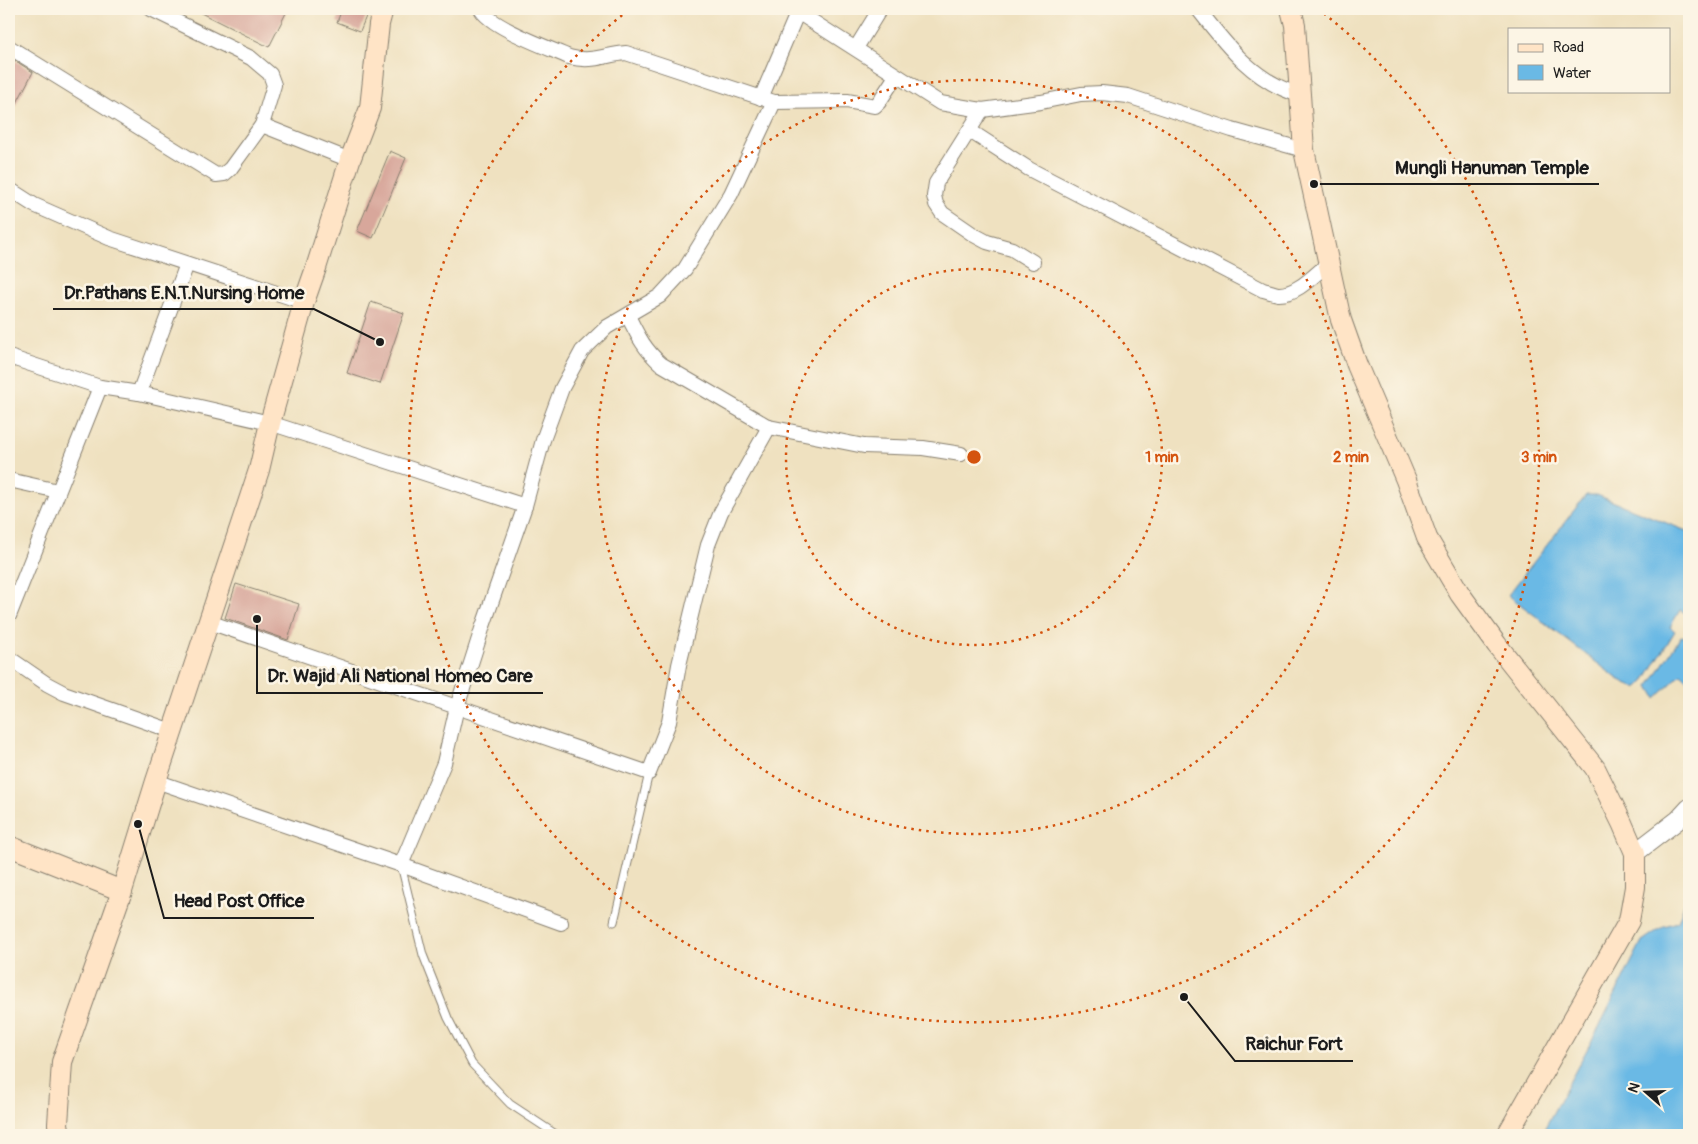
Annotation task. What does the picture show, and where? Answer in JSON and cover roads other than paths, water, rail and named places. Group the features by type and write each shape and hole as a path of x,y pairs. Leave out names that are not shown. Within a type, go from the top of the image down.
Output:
{"main road":[{"path":"60,1135 58,1124 62,1062 122,891 172,731 259,470 270,423 304,302 350,160 370,108 379,24 383,9"},
{"path":"1291,9 1295,25 1304,150 1341,320 1357,364 1406,480 1427,538 1460,594 1497,645 1595,768 1635,853 1635,887 1628,921 1507,1135"},
{"path":"9,846 122,891"}],"street":[{"path":"9,47 216,175 224,174 230,169 262,124 274,85 270,74 251,58 151,9"},
{"path":"481,9 496,24 569,57 592,60 610,54 626,52 767,100 847,101 875,106 896,76"},
{"path":"856,48 880,9"},
{"path":"1198,9 1230,50 1257,73 1283,91 1300,95"},
{"path":"401,865 444,763 457,707 525,506 543,440 562,388 582,352 607,327 660,296 685,269 731,194 767,100 797,10 940,103 982,110 1041,102 1081,94 1128,96 1232,130 1304,150"},
{"path":"982,110 936,183 934,196 936,204 942,213 974,236 1012,249 1033,262"},
{"path":"262,124 350,160"},
{"path":"970,130 1029,169 1263,290 1277,294 1286,293 1297,288 1329,263"},
{"path":"9,189 34,205 109,238 304,302"},
{"path":"138,393 187,264"},
{"path":"628,316 640,342 649,354 661,364 769,427 864,446 923,448 961,454"},
{"path":"9,357 100,387 138,393 270,423 525,506"},
{"path":"9,616 100,387"},
{"path":"209,622 649,773 669,722 679,664 708,545 721,512 769,427"},
{"path":"9,480 58,491"},
{"path":"9,658 47,684 64,693 172,731"},
{"path":"156,781 562,922"},
{"path":"1635,853 1678,820 1689,808"}],"lane":[{"path":"614,922 649,773"},
{"path":"401,865 424,955 448,1018 472,1064 510,1104 557,1135"}],"water":[{"path":"1586,495 1597,495 1689,532 1689,615 1680,610 1670,627 1675,631 1643,683 1636,688 1618,679 1508,595"},
{"path":"1681,636 1689,638 1689,681 1681,674 1656,698 1649,686"},
{"path":"1689,890 1689,1135 1541,1135 1599,1027 1642,941 1664,926 1678,922"}],"place":[{"name":"Mungli Hanuman Temple","path":"1314,184"},
{"name":"Dr.Pathans E.N.T.Nursing Home","path":"380,342"},
{"name":"Dr. Wajid Ali National Homeo Care","path":"257,619"},
{"name":"Head Post Office","path":"138,824"},
{"name":"Raichur Fort","path":"1184,997"}]}
